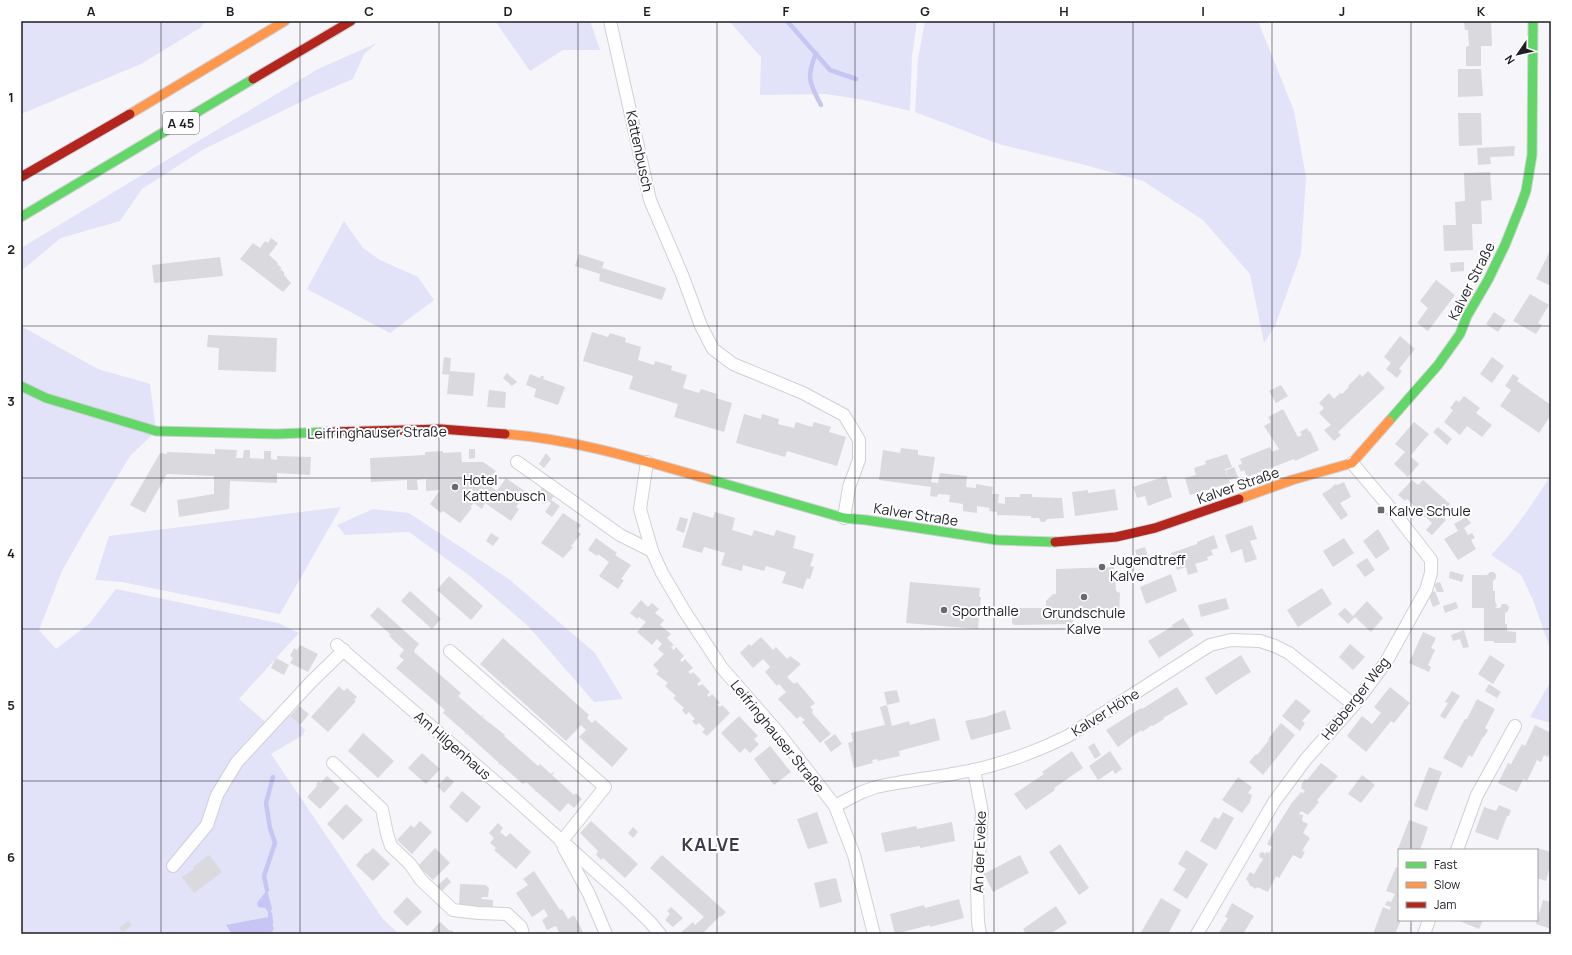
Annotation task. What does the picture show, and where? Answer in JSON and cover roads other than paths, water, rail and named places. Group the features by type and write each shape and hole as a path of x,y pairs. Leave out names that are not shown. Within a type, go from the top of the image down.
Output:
{"main road":[{"name":"A 45","path":"21,176 106,128 285,21"},
{"name":"A 45","path":"21,218 351,21"},
{"name":"Kalver Straße","path":"647,462 844,518 998,540 1059,542 1116,537 1155,528 1292,480 1352,463 1438,366 1460,334 1467,316 1488,280 1516,218 1526,191 1532,155 1534,21"},
{"name":"Leifringhauser Straße","path":"21,386 46,398 156,431 277,434 456,430 530,436 570,443 647,462"}],"street":[{"name":"Kattenbusch","path":"610,21 650,200 683,277 701,326 713,349 733,364 803,393 844,415 859,440 859,460 849,487 844,518"},
{"path":"517,462 620,535 652,551"},
{"name":"Leifringhauser Straße","path":"647,462 640,509 652,551 662,573 685,612 722,668 777,731 834,806 854,855 874,934"},
{"name":"Hebberger Weg","path":"1197,934 1274,802 1306,759 1354,705 1386,662 1426,590 1432,573 1431,560 1397,516 1352,463"},
{"name":"Kalver Höhe","path":"834,806 862,792 876,787 974,770 1028,754 1057,741 1210,645 1231,640 1260,642 1275,646 1289,653 1354,705"},
{"name":"Am Hilgenhaus","path":"173,866 207,825 218,795 238,762 341,648 513,797 650,922 660,934"},
{"path":"450,651 605,787 561,842"},
{"path":"1457,849 1477,795 1515,726"},
{"path":"333,763 382,809 391,846 410,864 421,880 453,910 507,914 521,928 523,934"},
{"name":"An der Eveke","path":"974,770 982,812 977,886 978,922 980,934"},
{"name":"Am Hilgenhaus","path":"561,842 589,894 606,934"},
{"path":"1424,934 1430,921"}],"water":[{"path":"267,890 272,908 270,914 265,908 258,907 257,903"},
{"path":"268,917 274,928 271,934 232,934 226,925"}],"waterway":[{"path":"787,21 830,70 856,79"},
{"path":"816,53 811,68 810,80 821,105"},
{"path":"267,890 264,876 275,843 270,828 266,803 273,777"},
{"path":"270,914 271,923"}],"place":[{"name":"Hotel Kattenbusch","path":"455,487"},
{"name":"Kalve Schule","path":"1381,510"},
{"name":"Jugendtreff Kalve","path":"1102,567"},
{"name":"Grundschule Kalve","path":"1084,597"},
{"name":"Sporthalle","path":"944,610"}],"district":[{"name":"KALVE","path":"711,844"}]}
